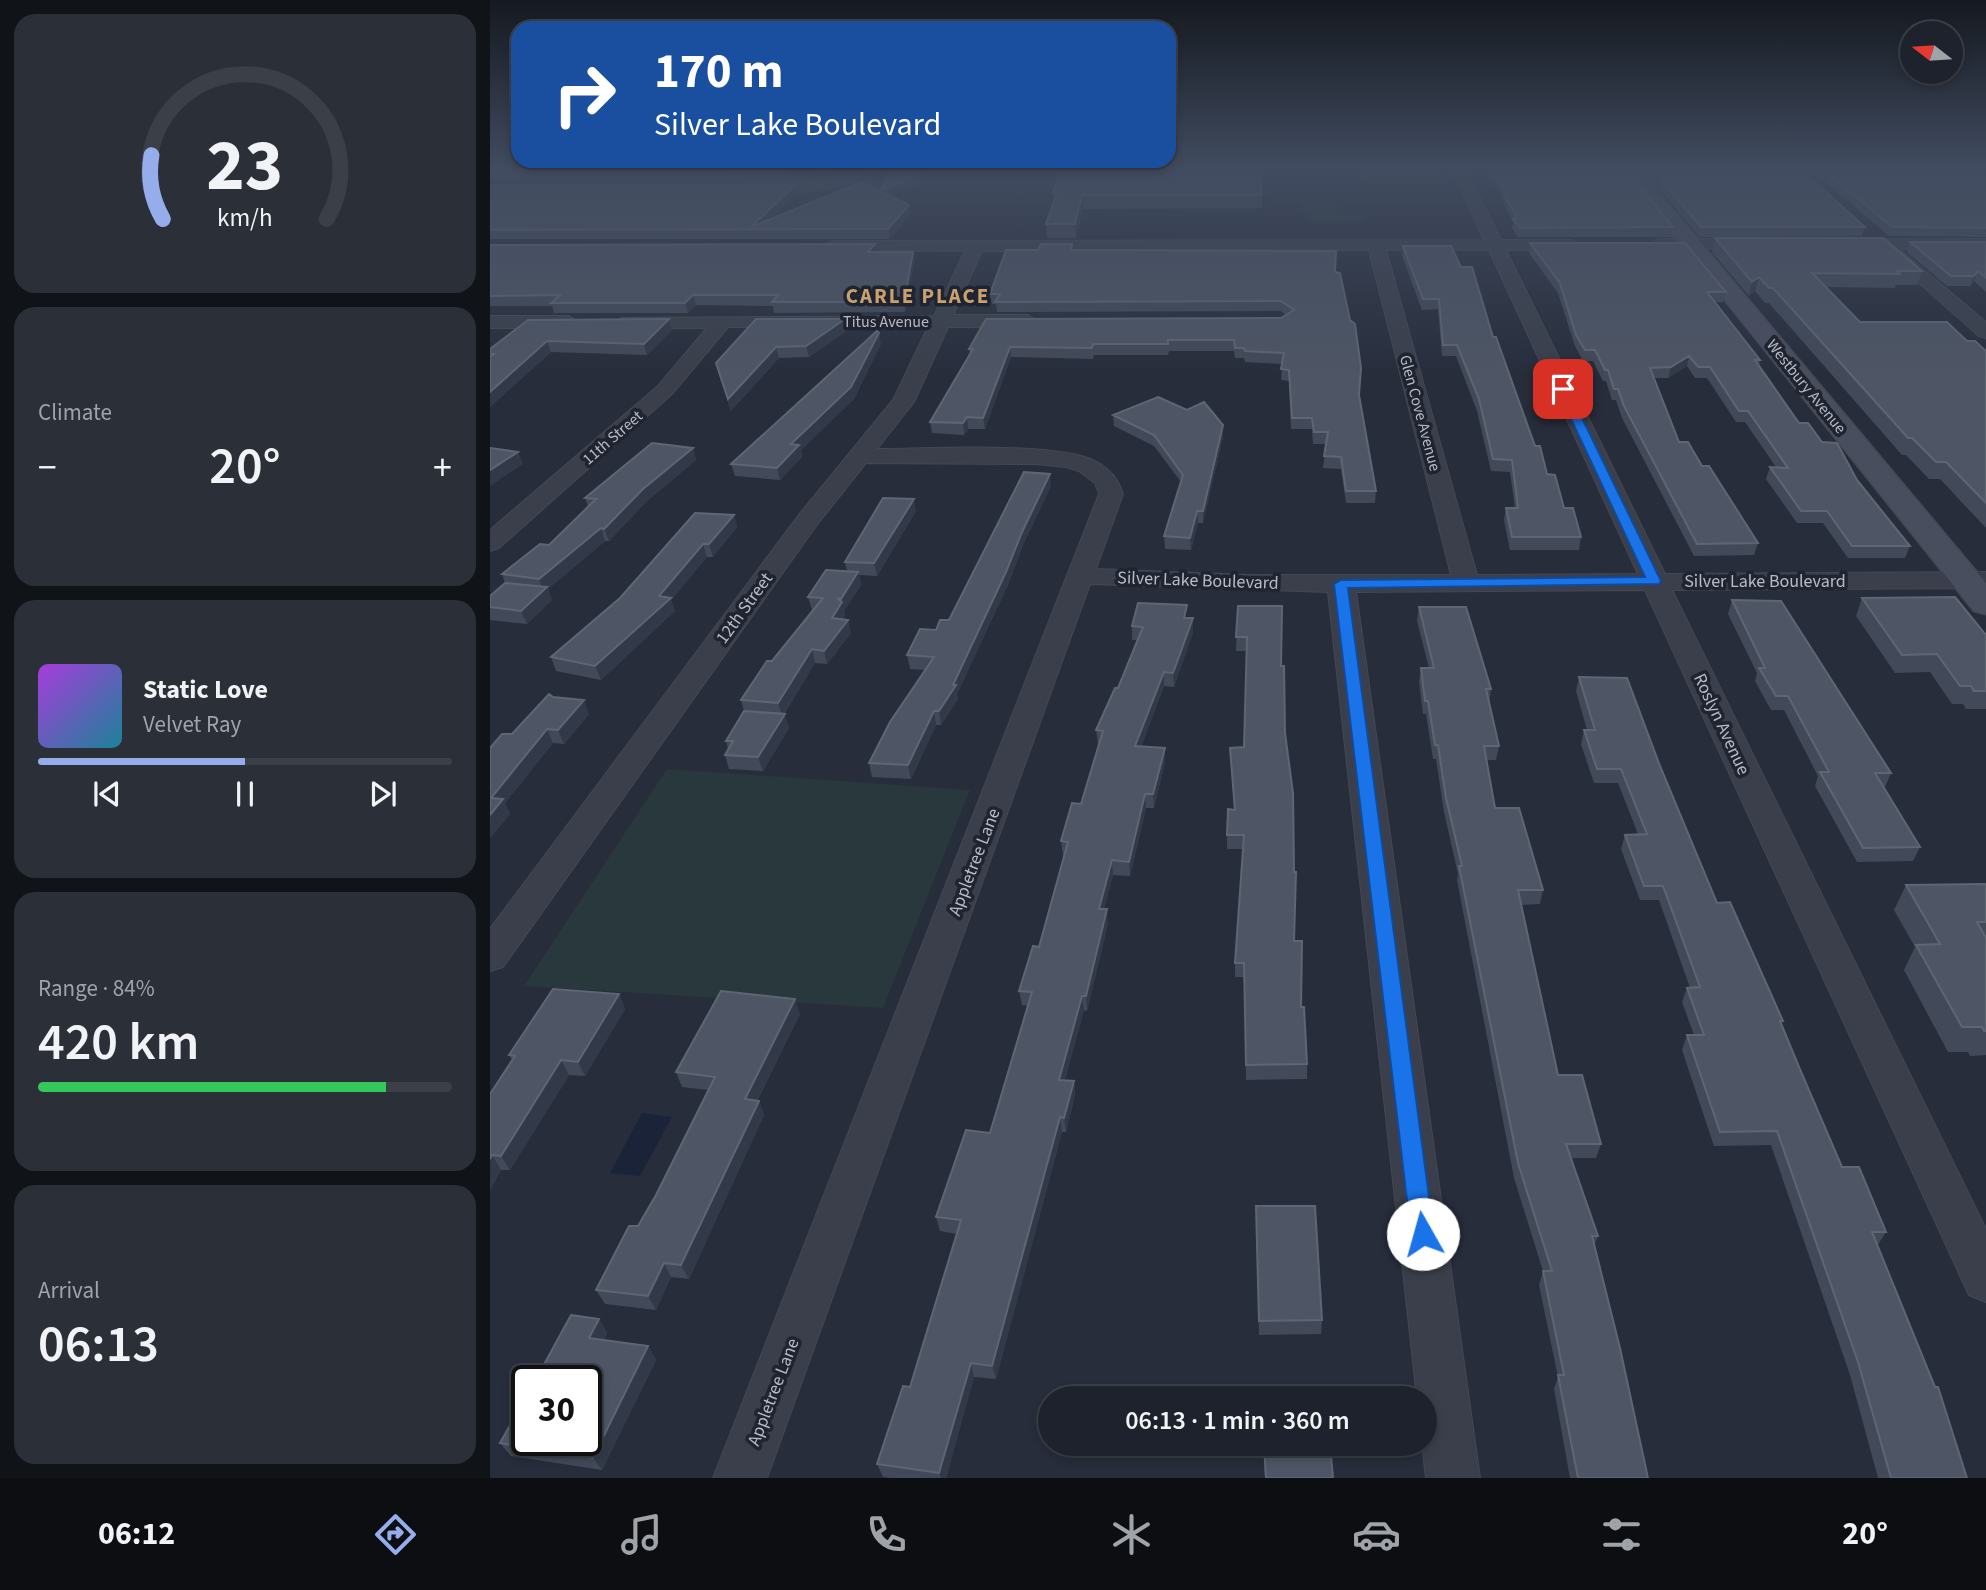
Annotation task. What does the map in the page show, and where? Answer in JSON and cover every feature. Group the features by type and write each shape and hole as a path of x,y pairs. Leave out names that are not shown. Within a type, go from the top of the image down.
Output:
{"main road":[{"name":"Westbury Avenue","path":"1684,237 1976,580 1986,604"}],"street":[{"name":"Roslyn Avenue","path":"1490,237 1986,1279"},
{"path":"1875,237 1986,332"},
{"path":"816,246 1592,244"},
{"path":"1634,244 1773,244"},
{"path":"1828,244 1986,244"},
{"name":"Glen Cove Avenue","path":"1376,245 1466,582"},
{"name":"12th Street","path":"490,957 807,521 907,395 976,246"},
{"name":"11th Street","path":"490,543 665,390 723,321"},
{"name":"Titus Avenue","path":"615,322 1050,321"},
{"path":"491,323 587,322"},
{"name":"Appletree Lane","path":"740,1478 1111,494 1106,480 1087,466 1069,460 1035,457 860,456"},
{"name":"Silver Lake Boulevard","path":"1082,576 1341,584 1976,580"},
{"path":"1341,584 1453,1478"}],"shaded area":[{"path":"667,769 970,790 883,1008 524,986"}],"water":[{"path":"642,1113 672,1117 640,1176 610,1173"}],"building":[{"path":"1715,238 1883,238 1922,271 1897,271 1900,274 1812,273 1860,322 1947,322 1967,341 1975,341 1986,351 1986,503 1946,462 1936,462 1912,438 1908,438 1773,288 1769,288 1759,277 1752,282"},
{"path":"1910,242 1986,242 1986,278 1978,271 1974,276 1951,276"},
{"path":"1530,243 1685,243 1726,292 1707,292 1760,360 1755,360 1799,423 1808,423 1822,442 1837,443 1857,480 1910,546 1852,546 1827,511 1801,511 1770,467 1788,468 1748,411 1739,411 1710,367 1698,367 1689,356 1671,367 1650,368 1679,442 1688,442 1702,466 1709,466 1758,543 1697,544 1624,406 1618,389 1614,389 1608,370 1605,370 1595,350 1585,350 1576,335 1560,283"},
{"path":"875,244 868,252 913,252 904,302 772,302 778,295 693,295 685,303 551,303 560,295 490,296 490,245"},
{"path":"1041,244 1072,244 1071,250 1336,251 1335,272 1340,273 1350,320 1355,324 1361,368 1359,395 1376,491 1346,491 1341,457 1324,456 1328,432 1314,432 1312,418 1292,418 1289,370 1281,369 1284,353 1245,351 1244,348 1235,348 1234,340 1168,340 1168,344 1093,344 1092,348 1010,347 983,418 967,417 963,423 930,422 973,349 969,349 986,319 1281,318 1294,310 1281,301 995,302 1000,294 990,294 1006,250 1038,250"},
{"path":"1403,246 1451,246 1461,267 1472,267 1493,337 1496,337 1535,446 1540,446 1547,474 1555,475 1564,508 1573,508 1581,537 1512,537 1506,508 1518,508 1512,460 1493,459 1479,399 1457,345 1443,345 1439,299 1423,299"},
{"path":"669,319 644,344 547,341 490,392 490,357 494,354 490,354 490,349 528,320"},
{"path":"756,319 845,319 806,346 776,347 728,399 716,363"},
{"path":"877,331 879,333 851,387 791,444 799,445 777,468 731,464"},
{"path":"1158,397 1187,410 1204,402 1223,425 1203,511 1197,511 1190,538 1164,536 1183,475 1154,435 1113,415"},
{"path":"652,443 693,448 643,489 604,529 601,528 539,579 502,574 540,544 549,545 596,499 585,498"},
{"path":"490,448 518,452 490,470"},
{"path":"1024,472 1050,474 953,685 956,685 939,711 934,711 908,765 869,763 890,722 934,657 907,655 920,629 936,630 940,620 949,620"},
{"path":"883,498 914,499 874,563 845,562"},
{"path":"695,513 734,515 709,544 703,544 659,596 671,598 595,666 551,657 620,598"},
{"path":"826,570 858,572 841,599 837,598 842,602 832,618 848,620 824,651 812,649 778,703 741,700 767,661 772,661 823,598 808,597"},
{"path":"505,583 547,587 521,611 490,607 490,596"},
{"path":"1955,597 1986,635 1986,691 1974,691 1971,686 1960,686 1937,654 1902,655 1862,598"},
{"path":"1732,600 1781,601 1891,773 1875,773 1920,847 1863,848 1820,772 1829,772 1788,696 1776,696 1759,668 1765,668"},
{"path":"1138,603 1187,605 1184,618 1193,618 1173,673 1164,672 1135,746 1165,748 1153,794 1145,794 1129,862 1112,860 1099,909 1107,909 1086,996 1082,996 1059,1080 1074,1081 1064,1118 1060,1117 992,1366 971,1363 939,1473 877,1464 903,1386 910,1387 961,1220 936,1217 966,1130 990,1133 1032,992 1019,991 1033,946 1039,947 1068,842 1061,841 1072,803 1081,804 1103,731 1096,730 1115,688 1118,688 1143,627 1132,626"},
{"path":"1238,606 1282,606 1281,666 1284,666 1285,733 1293,793 1296,872 1294,941 1302,941 1301,1007 1304,1007 1307,1064 1246,1065 1244,963 1235,963 1244,835 1227,835 1228,809 1235,810 1230,748 1244,747 1247,637 1236,637"},
{"path":"1419,607 1466,607 1491,689 1486,689 1499,746 1484,746 1495,808 1519,808 1543,890 1518,890 1558,1075 1582,1075 1601,1144 1566,1144 1598,1236 1592,1236 1648,1478 1578,1478 1558,1375 1564,1375 1543,1271 1552,1271 1518,1163 1459,866 1462,866 1446,798 1438,745 1435,745 1428,701 1425,701 1421,668 1434,668"},
{"path":"1579,677 1627,678 1717,903 1730,902 1783,1021 1780,1021 1842,1167 1859,1167 1886,1232 1872,1232 1935,1387 1938,1387 1967,1478 1891,1478 1858,1362 1777,1131 1720,1132 1687,1035 1704,1035 1687,988 1700,987 1663,886 1644,886 1625,835 1647,834 1621,769 1597,769 1584,730 1595,730"},
{"path":"549,694 553,697 584,700 558,730 547,729 491,798 503,799 490,815 490,748 502,734 512,734"},
{"path":"744,711 785,714 758,757 725,755 733,741 726,741"},
{"path":"1986,884 1986,922 1977,922 1986,938 1984,1031 1982,1027 1962,1027 1916,945 1940,944 1906,885"},
{"path":"553,989 619,994 578,1062 561,1060 501,1156 492,1155 490,1159 490,1094 515,1056 509,1055"},
{"path":"721,991 795,999 745,1099 759,1101 681,1265 664,1263 648,1296 596,1290 629,1226 638,1226 656,1195 715,1077 676,1072"},
{"path":"1256,1206 1315,1206 1322,1320 1259,1321"},
{"path":"571,1315 599,1319 589,1338 648,1346 602,1440 602,1365 544,1365"},
{"path":"511,1423 511,1445 500,1443"},
{"path":"1265,1456 1331,1456 1333,1478 1266,1478"}],"district":[{"name":"CARLE PLACE","path":"918,296"}],"route":[{"path":"1423,1234 1341,584 1654,581 1563,389"}]}
